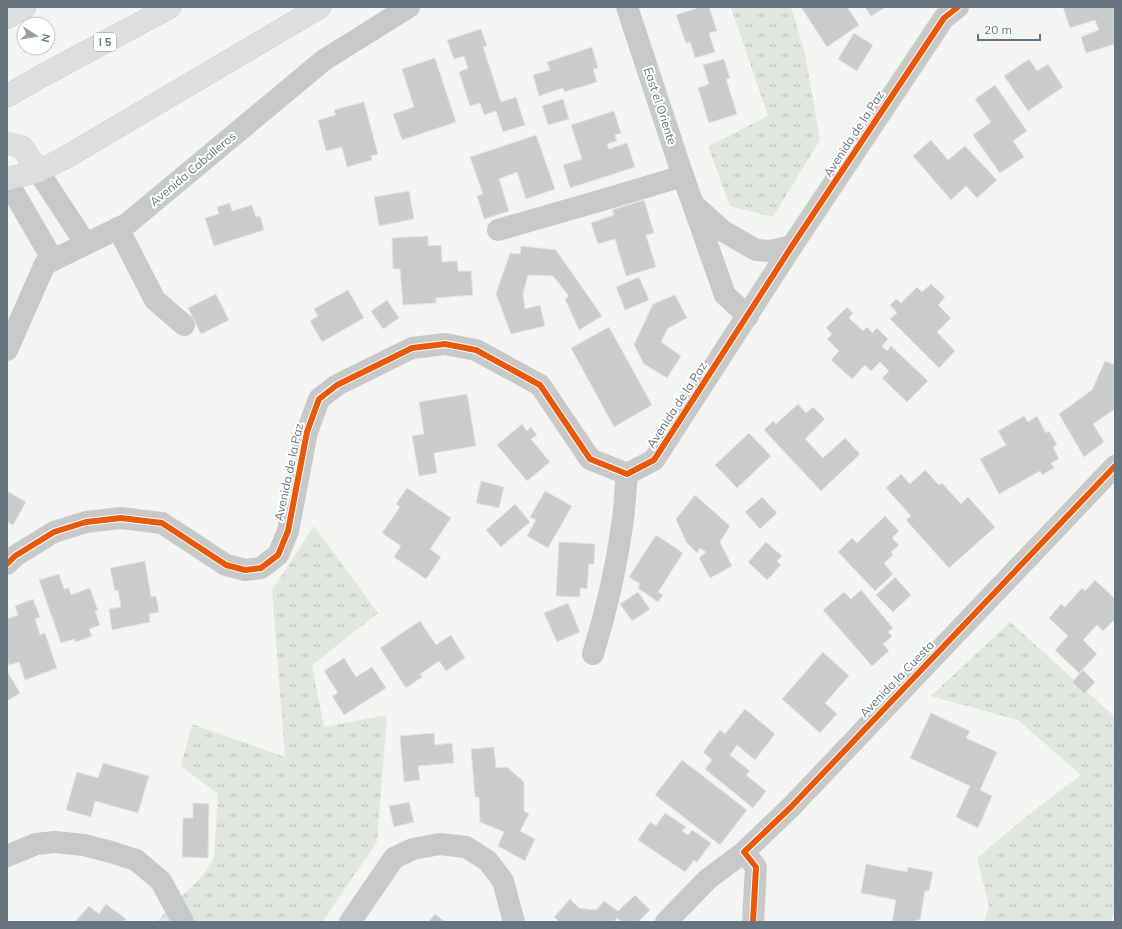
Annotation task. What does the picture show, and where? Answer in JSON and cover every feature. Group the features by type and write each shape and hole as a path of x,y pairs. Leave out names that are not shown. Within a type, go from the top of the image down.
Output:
{"main road":[{"name":"I 5","path":"7,96 170,7"},
{"path":"7,180 38,171 63,159 320,7"},
{"path":"7,143 22,147 38,171"}],"street":[{"name":"Avenida Caballeros","path":"7,350 45,264 127,224 324,60 409,7"},
{"name":"East el Oriente","path":"627,7 683,176 725,294 748,316"},
{"name":"Avenida de la Paz","path":"7,564 15,556 54,532 86,522 121,518 162,523 226,565 245,570 261,568 278,555 288,531 307,432 319,399 337,385 412,348 445,344 476,350 540,385 590,459 627,474 654,460 792,246 951,12"},
{"path":"38,171 86,244"},
{"path":"498,230 683,176"},
{"path":"7,180 53,260"},
{"path":"693,204 724,230 756,250 771,250 792,246"},
{"path":"118,228 155,300 184,325"},
{"name":"Avenida la Cuesta","path":"666,922 708,879 744,852 791,807 1115,466"},
{"path":"593,654 603,623 615,567 622,525 627,474"},
{"path":"7,856 36,844 55,842 84,845 136,860 161,881 183,922"},
{"path":"350,922 394,858 413,849 440,844 466,847 488,860 503,881 514,922"},
{"path":"744,852 756,867 753,922"}],"green space":[{"path":"731,7 791,7 805,53 820,140 773,217 730,206 708,146 768,116"},
{"path":"314,526 378,613 312,665 324,727 387,715 377,842 322,922 156,922 204,874 214,857 218,794 181,766 192,724 285,757 272,590"},
{"path":"1010,622 1115,717 1115,910 1110,922 984,922 989,906 977,858 1032,812 1081,775 1018,720 931,696"}],"building":[{"path":"700,7 709,7 717,31 709,33 715,52 695,58 690,42 686,43 676,15"},
{"path":"801,7 847,7 859,25 827,47"},
{"path":"865,7 886,7 871,16"},
{"path":"1063,7 1115,7 1115,44 1086,53 1081,37 1099,30 1095,20 1070,28"},
{"path":"481,29 487,46 483,47 501,102 516,97 525,125 503,132 496,111 484,115 480,103 470,106 459,72 468,68 464,56 454,59 447,40"},
{"path":"854,33 873,45 857,71 838,59"},
{"path":"592,47 598,68 593,69 597,82 564,92 563,88 539,96 533,75 550,70 547,62"},
{"path":"435,58 456,122 402,140 393,114 414,107 402,69"},
{"path":"724,59 730,78 726,79 737,114 709,123 698,88 709,84 703,65"},
{"path":"1029,59 1037,71 1048,64 1063,87 1028,111 1004,76"},
{"path":"995,85 1027,131 1013,141 1024,157 1000,173 973,135 991,122 975,99"},
{"path":"563,99 569,119 548,125 542,106"},
{"path":"364,102 378,154 371,156 372,160 347,167 342,147 326,151 318,120 336,115 334,110"},
{"path":"614,111 621,133 615,135 617,141 607,144 609,149 627,143 635,167 570,188 563,165 582,159 571,125"},
{"path":"536,135 555,189 526,199 517,172 499,179 509,211 484,219 477,196 483,194 470,157"},
{"path":"931,140 948,160 965,146 997,180 977,198 966,186 951,200 913,156"},
{"path":"409,191 414,219 379,226 374,197"},
{"path":"644,200 654,233 646,235 656,267 626,276 615,239 598,244 591,223 614,215 612,210"},
{"path":"230,203 232,211 252,205 256,217 260,216 264,230 214,246 205,218 219,214 217,207"},
{"path":"428,236 428,246 441,245 442,262 457,261 458,271 471,271 473,295 436,298 436,303 403,305 400,269 393,269 392,238"},
{"path":"521,246 556,250 602,316 579,330 565,299 569,296 553,276 528,275 523,294 525,309 540,305 545,326 511,334 496,294 510,253 520,254"},
{"path":"639,277 649,300 625,310 616,287"},
{"path":"931,284 945,297 938,305 951,318 937,332 955,351 939,368 890,319 897,313 890,305 896,299 901,303 917,287 922,292"},
{"path":"348,290 364,318 322,342 310,321 318,316 314,309"},
{"path":"216,294 229,320 201,334 188,308"},
{"path":"675,295 687,318 668,328 661,342 681,356 667,378 644,364 634,345 653,304"},
{"path":"387,300 399,318 383,329 371,311"},
{"path":"847,307 853,313 849,318 863,331 867,327 872,333 877,328 888,339 882,346 887,351 891,346 928,381 907,402 882,378 889,371 880,362 871,371 865,365 852,379 831,360 839,351 827,339 832,334 826,328"},
{"path":"609,327 652,405 614,427 571,348"},
{"path":"1105,361 1115,365 1115,409 1093,424 1104,442 1084,457 1059,414 1092,390"},
{"path":"467,394 476,446 434,453 437,473 419,476 412,436 424,434 419,402"},
{"path":"798,404 806,413 813,407 825,419 805,439 823,458 845,438 860,454 821,491 764,430 773,421 776,424"},
{"path":"1024,416 1028,422 1037,416 1046,433 1049,431 1057,445 1053,447 1059,459 1051,463 1054,468 1042,475 1040,471 999,494 980,459 1006,445 998,431"},
{"path":"522,424 527,431 531,427 537,435 531,439 550,462 527,481 497,445"},
{"path":"749,433 771,456 737,488 715,465"},
{"path":"925,470 939,485 942,483 961,504 968,497 995,527 949,568 906,520 911,516 886,488 901,474 910,484"},
{"path":"481,481 504,487 499,508 476,503"},
{"path":"407,488 451,518 430,549 441,557 426,579 394,557 401,546 382,533 400,507 396,504"},
{"path":"7,491 26,502 13,525 7,522"},
{"path":"545,491 572,506 548,548 527,536 536,520 530,517"},
{"path":"695,495 730,526 720,542 732,566 710,578 699,558 706,552 700,548 697,553 686,542 676,519"},
{"path":"762,497 777,513 760,529 745,512"},
{"path":"515,504 530,522 501,547 486,530"},
{"path":"885,516 899,531 892,538 899,545 891,552 893,555 884,563 893,574 875,591 838,552 852,538 857,543"},
{"path":"656,535 683,553 658,592 663,595 658,602 638,588 640,584 629,577"},
{"path":"559,542 595,544 594,564 589,564 587,589 580,588 580,597 556,596"},
{"path":"766,542 782,556 777,561 781,565 767,580 748,562"},
{"path":"145,561 151,597 156,596 159,612 149,614 150,622 112,630 109,609 121,607 118,590 115,591 110,568"},
{"path":"59,574 64,589 69,588 71,595 90,588 98,611 95,611 100,625 89,629 92,636 76,642 74,639 61,643 39,580"},
{"path":"895,577 911,595 893,612 876,595"},
{"path":"1095,580 1115,599 1115,619 1103,631 1097,625 1083,640 1097,654 1079,673 1055,650 1068,636 1049,618 1061,604 1065,607 1082,588 1085,591"},
{"path":"861,590 893,628 888,632 892,636 883,644 889,651 872,666 823,610 844,592 851,599"},
{"path":"638,592 650,609 632,621 620,604"},
{"path":"33,599 40,617 35,619 40,635 45,633 57,668 25,680 19,662 9,665 7,659 7,619 18,615 15,606"},
{"path":"568,603 580,632 557,642 544,613"},
{"path":"420,621 436,645 451,635 465,658 446,671 439,661 420,674 422,677 406,688 380,648"},
{"path":"823,652 849,676 825,703 837,714 820,733 782,699"},
{"path":"344,658 356,677 372,667 386,688 344,715 332,696 338,693 324,671"},
{"path":"1083,670 1095,682 1084,694 1072,682"},
{"path":"7,671 20,693 7,701"},
{"path":"745,709 775,734 755,760 737,745 730,755 750,771 746,775 766,791 753,808 705,769 712,760 703,752 720,730 725,734"},
{"path":"931,713 970,731 966,738 997,752 980,790 992,796 978,828 956,817 970,786 910,758"},
{"path":"434,733 435,745 452,743 454,763 418,766 420,780 404,782 400,736"},
{"path":"494,747 496,768 507,767 524,782 524,811 529,814 520,831 535,839 525,861 498,846 504,832 480,822 479,797 475,797 471,749"},
{"path":"682,760 747,810 720,845 655,795"},
{"path":"103,763 149,776 138,813 95,801 91,817 66,810 77,772 98,778"},
{"path":"409,802 414,822 394,827 389,806"},
{"path":"193,803 209,804 208,858 182,857 183,818 193,818"},
{"path":"665,813 686,827 682,831 688,835 692,830 711,843 697,862 694,860 685,872 638,840 650,822 656,826"},
{"path":"866,864 907,872 908,867 933,872 929,891 925,891 920,920 916,920 916,922 892,922 896,900 861,893"},
{"path":"635,895 650,910 638,922 622,922 617,918 614,922 559,922 554,917 570,899 579,908 596,910 604,901 618,911"},
{"path":"106,904 126,919 124,922 75,922 89,906 99,914"},
{"path":"435,914 445,922 428,922"}],"cycle path":[{"path":"7,564 15,556 54,532 86,522 121,518 162,523 226,565 245,570 261,568 278,555 288,531 307,432 319,399 337,385 412,348 445,344 476,350 540,385 590,459 627,474 654,460 792,246 944,18 958,7"},
{"path":"753,922 756,867 744,852 791,807 1115,466"}]}
